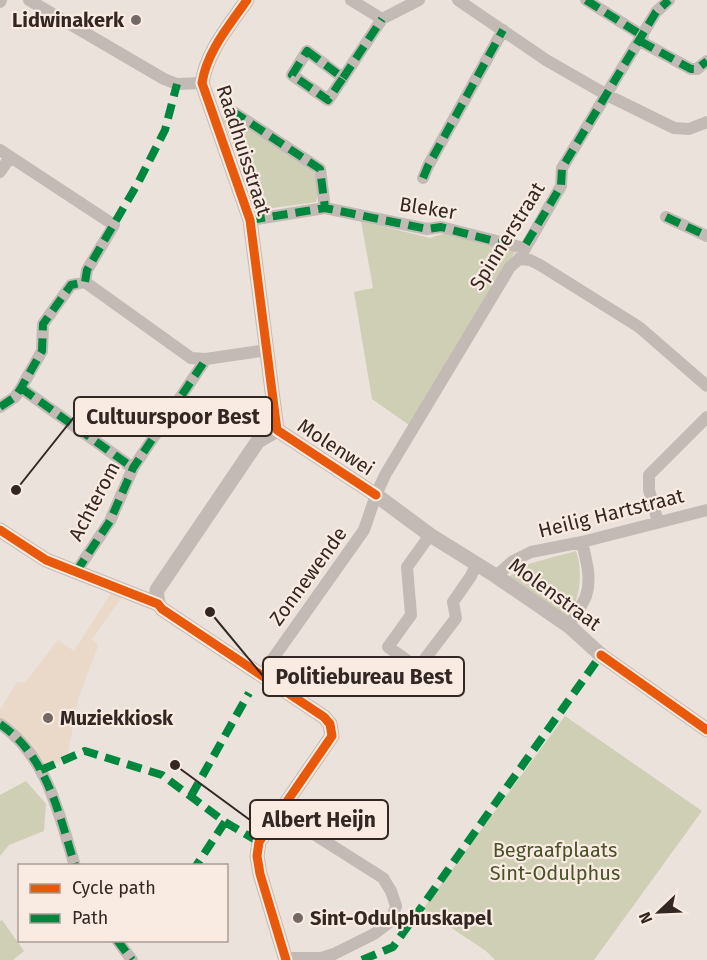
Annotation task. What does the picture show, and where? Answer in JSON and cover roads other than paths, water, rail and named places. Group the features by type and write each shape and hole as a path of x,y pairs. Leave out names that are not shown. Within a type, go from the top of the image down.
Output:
{"street":[{"path":"29,0 164,79 177,84 202,83"},
{"name":"Raadhuisstraat","path":"247,0 215,46 204,68 202,83 250,220 277,430"},
{"path":"351,0 382,19"},
{"path":"458,0 546,60 607,95 674,128 689,129 707,122"},
{"path":"586,0 691,69 697,69 707,61"},
{"name":"Spinnerstraat","path":"376,495 385,475 510,267 522,254 561,186 562,168 656,12 669,0"},
{"path":"343,78 382,19 413,2"},
{"path":"423,178 503,30"},
{"path":"232,111 320,169 325,208"},
{"path":"0,172 5,153 114,225 87,270 85,282"},
{"name":"Bleker","path":"250,220 325,208 427,229 441,227 522,254 639,327 707,386"},
{"path":"666,217 707,236"},
{"path":"0,407 15,397 42,351 43,324 71,285 85,282 191,358 206,359 267,350"},
{"name":"Achterom","path":"76,572 110,521 133,468 206,359"},
{"path":"21,388 133,468"},
{"path":"658,522 649,490 649,475 707,417"},
{"path":"158,604 157,590 180,555 258,441 277,430"},
{"name":"Molenwei","path":"277,430 376,495"},
{"name":"Molenstraat","path":"376,495 430,535 476,566 496,576 568,626 601,655 707,730"},
{"name":"Zonnewende","path":"262,674 364,530 376,495"},
{"name":"Heilig Hartstraat","path":"496,576 513,561 531,552 582,542 707,510"},
{"path":"0,530 46,560 158,604 162,609 324,717 332,730 329,740 277,814 259,842 260,874 286,959 321,958 334,954 374,934 391,921 396,906 383,878 299,824 277,814"},
{"path":"430,535 407,567 411,615 388,647 418,668 456,618 453,602 476,566"},
{"path":"568,626 585,597 587,588 589,573 582,542"},
{"path":"0,724 31,753 41,770 56,806 74,864"},
{"path":"118,942 132,960"}],"place":[{"name":"Lidwinakerk","path":"136,20"},
{"name":"Cultuurspoor Best","path":"16,490"},
{"name":"Politiebureau Best","path":"210,612"},
{"name":"Muziekkiosk","path":"48,718"},
{"name":"Albert Heijn","path":"175,765"},
{"name":"Sint-Odulphuskapel","path":"298,918"}],"park label":[{"name":"Begraafplaats Sint-Odulphus","path":"555,862"}]}
